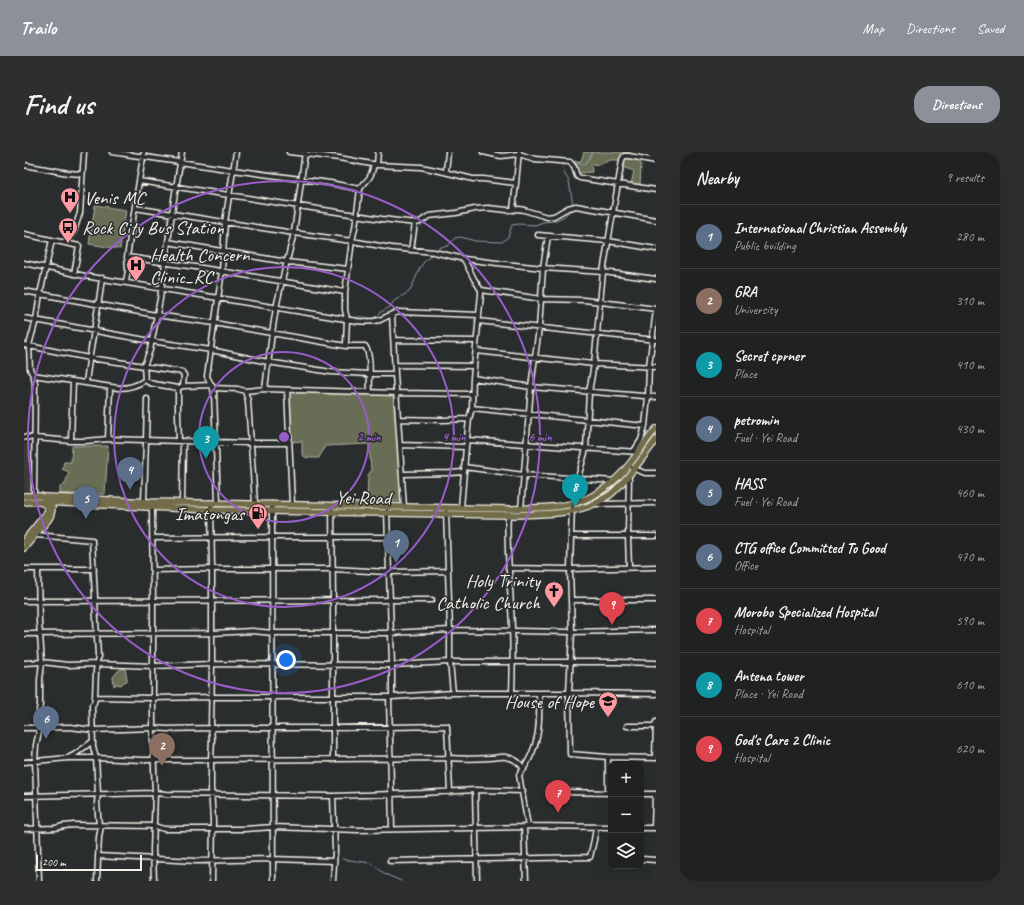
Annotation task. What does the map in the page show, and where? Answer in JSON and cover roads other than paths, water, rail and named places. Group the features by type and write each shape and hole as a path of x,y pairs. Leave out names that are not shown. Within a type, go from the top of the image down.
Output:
{"main road":[{"name":"Yei Road","path":"43,500 182,503 272,511 332,512 446,510 508,512 521,509 572,508 580,502 601,492 614,481 628,466 636,452 656,429"},
{"name":"Yei Road","path":"43,500 51,503 152,508 214,505 292,504 332,505 387,510 404,507 446,510 461,508 539,514 594,504 610,495 629,475 656,440"},
{"path":"24,496 34,496 43,500 48,511 24,541"},
{"path":"24,502 43,500"},
{"path":"24,548 48,520 52,510 51,503"}],"street":[{"path":"65,242 74,231 80,213 84,152"},
{"path":"112,152 144,154 181,162 360,188"},
{"path":"145,380 144,366 151,341 166,262 182,152"},
{"path":"212,881 212,537 216,442 213,387 207,376 222,271 225,222 236,152"},
{"path":"289,152 339,158 375,165 421,167 473,179 516,183"},
{"path":"346,346 347,319 345,310 345,292 360,188 372,173 378,152"},
{"path":"446,172 448,152"},
{"path":"483,152 501,156 519,153 535,159 570,162 574,167 577,176 656,190"},
{"path":"265,389 276,308 294,233 305,153"},
{"path":"513,210 519,153"},
{"path":"126,282 128,270 127,257 144,154"},
{"path":"580,502 578,478 586,449 587,420 601,302 603,272 622,160 624,156 629,156 656,161"},
{"path":"24,165 82,174"},
{"path":"139,181 177,188 415,223 420,222 429,216 452,214 475,208 519,209 547,217 554,216 576,206 656,220"},
{"path":"135,208 392,248 434,252 497,263 603,272 656,279"},
{"path":"412,250 415,223"},
{"path":"24,234 79,246 74,274"},
{"path":"538,235 608,241 656,249"},
{"path":"521,509 531,387 539,328 543,268 548,236"},
{"path":"34,496 35,383 30,370 29,346 36,320 52,240"},
{"path":"168,242 287,262 348,269"},
{"path":"127,257 166,262 345,292"},
{"path":"461,508 469,419 472,408 476,341 481,303 481,290 464,258"},
{"path":"24,264 74,274 357,321 372,322 392,314 407,312 479,315"},
{"path":"86,383 102,278"},
{"path":"467,440 636,452 645,426 649,366 654,339 656,310 584,300 541,299 481,290"},
{"path":"24,291 156,315 214,323 346,346 365,346 367,348 369,359 370,392"},
{"path":"392,314 404,507"},
{"path":"24,318 330,372 396,374"},
{"path":"478,322 654,339"},
{"path":"394,340 476,341"},
{"path":"24,345 89,358 182,372 184,376 183,386"},
{"path":"476,350 594,364 656,367"},
{"path":"395,365 474,366"},
{"path":"24,370 30,370"},
{"path":"33,375 110,388 131,387 139,385 145,380"},
{"path":"473,378 531,387 656,398"},
{"path":"145,380 154,384 178,388 183,386 213,387 245,391 265,389 473,394"},
{"path":"72,441 73,381"},
{"path":"108,439 110,388"},
{"path":"178,388 182,503"},
{"path":"287,390 292,504"},
{"path":"245,391 248,401 255,504"},
{"path":"144,502 147,399"},
{"path":"472,408 645,426"},
{"path":"399,419 469,419"},
{"path":"24,437 72,441 108,439 289,443"},
{"path":"400,445 466,447"},
{"path":"628,466 645,473 656,473"},
{"path":"464,467 524,475 614,481"},
{"path":"402,474 464,472"},
{"path":"629,475 628,536 630,567"},
{"path":"594,504 656,503"},
{"path":"272,504 273,881"},
{"path":"332,505 333,760"},
{"path":"152,508 153,760 155,793 154,881"},
{"path":"572,508 570,569 572,632 569,693 570,754 608,757 656,758 656,722"},
{"path":"387,510 392,666 390,697 392,829"},
{"path":"446,510 450,662 453,694"},
{"path":"508,512 508,568 513,662 512,694"},
{"path":"36,535 92,540 98,648 95,697 92,705 93,741 96,758 98,794 97,803 100,826 97,881"},
{"path":"571,536 656,536"},
{"path":"152,538 387,537"},
{"path":"508,568 570,569 656,567"},
{"path":"24,569 94,569"},
{"path":"38,569 38,601 42,662 39,710 40,727 36,745 35,761 39,881"},
{"path":"153,570 333,569 388,572 448,571"},
{"path":"24,601 432,600"},
{"path":"571,600 656,600"},
{"path":"24,634 212,633 252,631 273,633 450,630 572,632 656,630"},
{"path":"24,663 42,662 68,665 97,664 153,666 273,664 392,666 450,662 616,662 656,664"},
{"path":"95,697 390,697 453,694 656,694"},
{"path":"526,881 526,826 523,791 519,775 524,769 536,743 540,723 539,694"},
{"path":"24,728 70,727 93,730 153,728 332,728 447,726 450,792"},
{"path":"627,726 656,726"},
{"path":"68,758 93,741"},
{"path":"24,762 68,758 153,760 333,760 448,758 477,759 506,757 519,762 524,769"},
{"path":"608,757 608,761"},
{"path":"24,796 155,793 333,796 475,790 523,791"},
{"path":"475,790 477,881"},
{"path":"567,792 608,793"},
{"path":"644,794 655,794 655,828 644,828"},
{"path":"333,796 335,850 333,881"},
{"path":"24,829 55,828 74,825 245,829 273,827 358,830 550,825 608,827"},
{"path":"390,861 590,857 596,827"},
{"path":"98,856 196,861 273,859 334,861"},
{"path":"644,859 656,860"}],"waterway":[{"path":"576,166 578,162 583,164 586,163 593,152"},
{"path":"572,167 566,163 563,165 564,173 569,181 572,206"},
{"path":"435,251 441,247 448,246 455,238 461,237 475,241 502,242 508,237 512,225 535,225 543,222 554,221 563,217 571,209"},
{"path":"353,319 361,317 375,318 381,312 390,307 394,301 410,291 420,268 433,253"},
{"path":"342,859 371,863 385,874 401,881"}],"place":[{"name":"Venis MC","path":"70,214"},
{"name":"Rock City Bus Station","path":"68,244"},
{"name":"Health Concern Clinic_RC","path":"136,282"},
{"name":"Secret cprner","path":"206,459"},
{"name":"petromin","path":"130,490"},
{"name":"Antena tower","path":"575,507"},
{"name":"HASS","path":"86,519"},
{"name":"Imatongas","path":"258,530"},
{"name":"International Christian Assembly","path":"396,563"},
{"name":"Holy Trinity Catholic Church","path":"554,608"},
{"name":"God's Care 2 Clinic","path":"612,625"},
{"name":"House of Hope","path":"608,718"},
{"name":"CTG office Committed To Good","path":"46,739"},
{"name":"GRA","path":"162,766"},
{"name":"Morobo Specialized Hospital","path":"558,813"}]}
